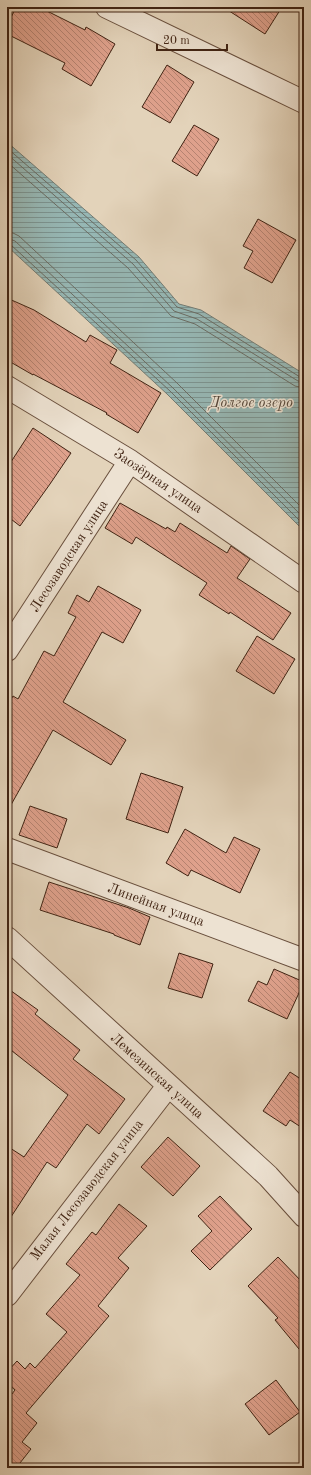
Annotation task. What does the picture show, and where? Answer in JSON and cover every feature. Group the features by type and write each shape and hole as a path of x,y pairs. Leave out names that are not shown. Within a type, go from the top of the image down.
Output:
{"street":[{"path":"107,7 304,102"},
{"name":"Заозёрная улица","path":"7,387 130,461 304,582"},
{"name":"Лесозаводская улица","path":"7,650 130,461"},
{"name":"Линейная улица","path":"7,849 304,960"},
{"name":"Лемезинская улица","path":"7,938 268,1176 304,1216"},
{"name":"Малая Лесозаводская улица","path":"7,1295 168,1086"}],"water":[{"name":"Долгое озеро","path":"7,142 139,257 179,304 201,310 304,374 304,531 167,394 7,246"}],"building":[{"path":"16,7 39,7 85,30 86,27 115,44 91,86 62,69 65,63 7,34 7,26"},
{"path":"223,7 282,7 265,34"},
{"path":"167,65 194,82 170,123 142,107"},
{"path":"194,125 219,139 197,176 172,161"},
{"path":"258,219 296,240 272,283 244,268 253,251 243,246"},
{"path":"7,298 34,310 86,342 90,335 117,350 110,363 161,393 138,433 106,414 107,413 7,360"},
{"path":"33,428 71,453 20,526 7,516 7,468"},
{"path":"120,503 166,529 167,527 175,532 180,523 227,553 231,546 250,559 237,578 291,613 273,640 230,612 229,614 199,595 207,583 136,537 132,544 105,528"},
{"path":"98,586 141,610 123,643 102,632 63,702 126,740 111,765 53,730 7,812 7,706 13,696 18,699 44,651 54,656 76,617 68,613 77,595 89,602"},
{"path":"257,636 295,659 274,694 236,671"},
{"path":"141,773 183,787 168,833 126,819"},
{"path":"30,806 67,819 57,848 19,835"},
{"path":"185,829 226,853 234,837 260,849 240,893 191,870 188,876 166,863"},
{"path":"49,882 129,908 150,917 140,945 114,934 40,910"},
{"path":"179,953 213,964 202,998 168,988"},
{"path":"274,969 304,982 287,1019 248,1001 258,981 267,985"},
{"path":"7,988 38,1010 35,1014 80,1050 73,1059 125,1099 99,1134 87,1124 56,1168 47,1162 7,1223 7,1146 24,1157 68,1095 7,1047"},
{"path":"290,1072 304,1081 304,1129 290,1120 286,1126 263,1111"},
{"path":"168,1137 200,1166 173,1196 141,1167"},
{"path":"220,1196 252,1229 210,1270 191,1251 212,1231 198,1216"},
{"path":"119,1204 147,1226 118,1258 129,1268 98,1306 109,1316 26,1413 37,1423 22,1442 31,1449 16,1468 7,1468 7,1398 8,1399 15,1390 7,1383 7,1372 17,1361 25,1369 30,1363 35,1368 67,1332 46,1314 80,1275 66,1264 92,1232 96,1235"},
{"path":"278,1257 304,1284 304,1355 275,1320 278,1318 248,1286"},
{"path":"276,1380 300,1412 269,1435 245,1404"}]}
